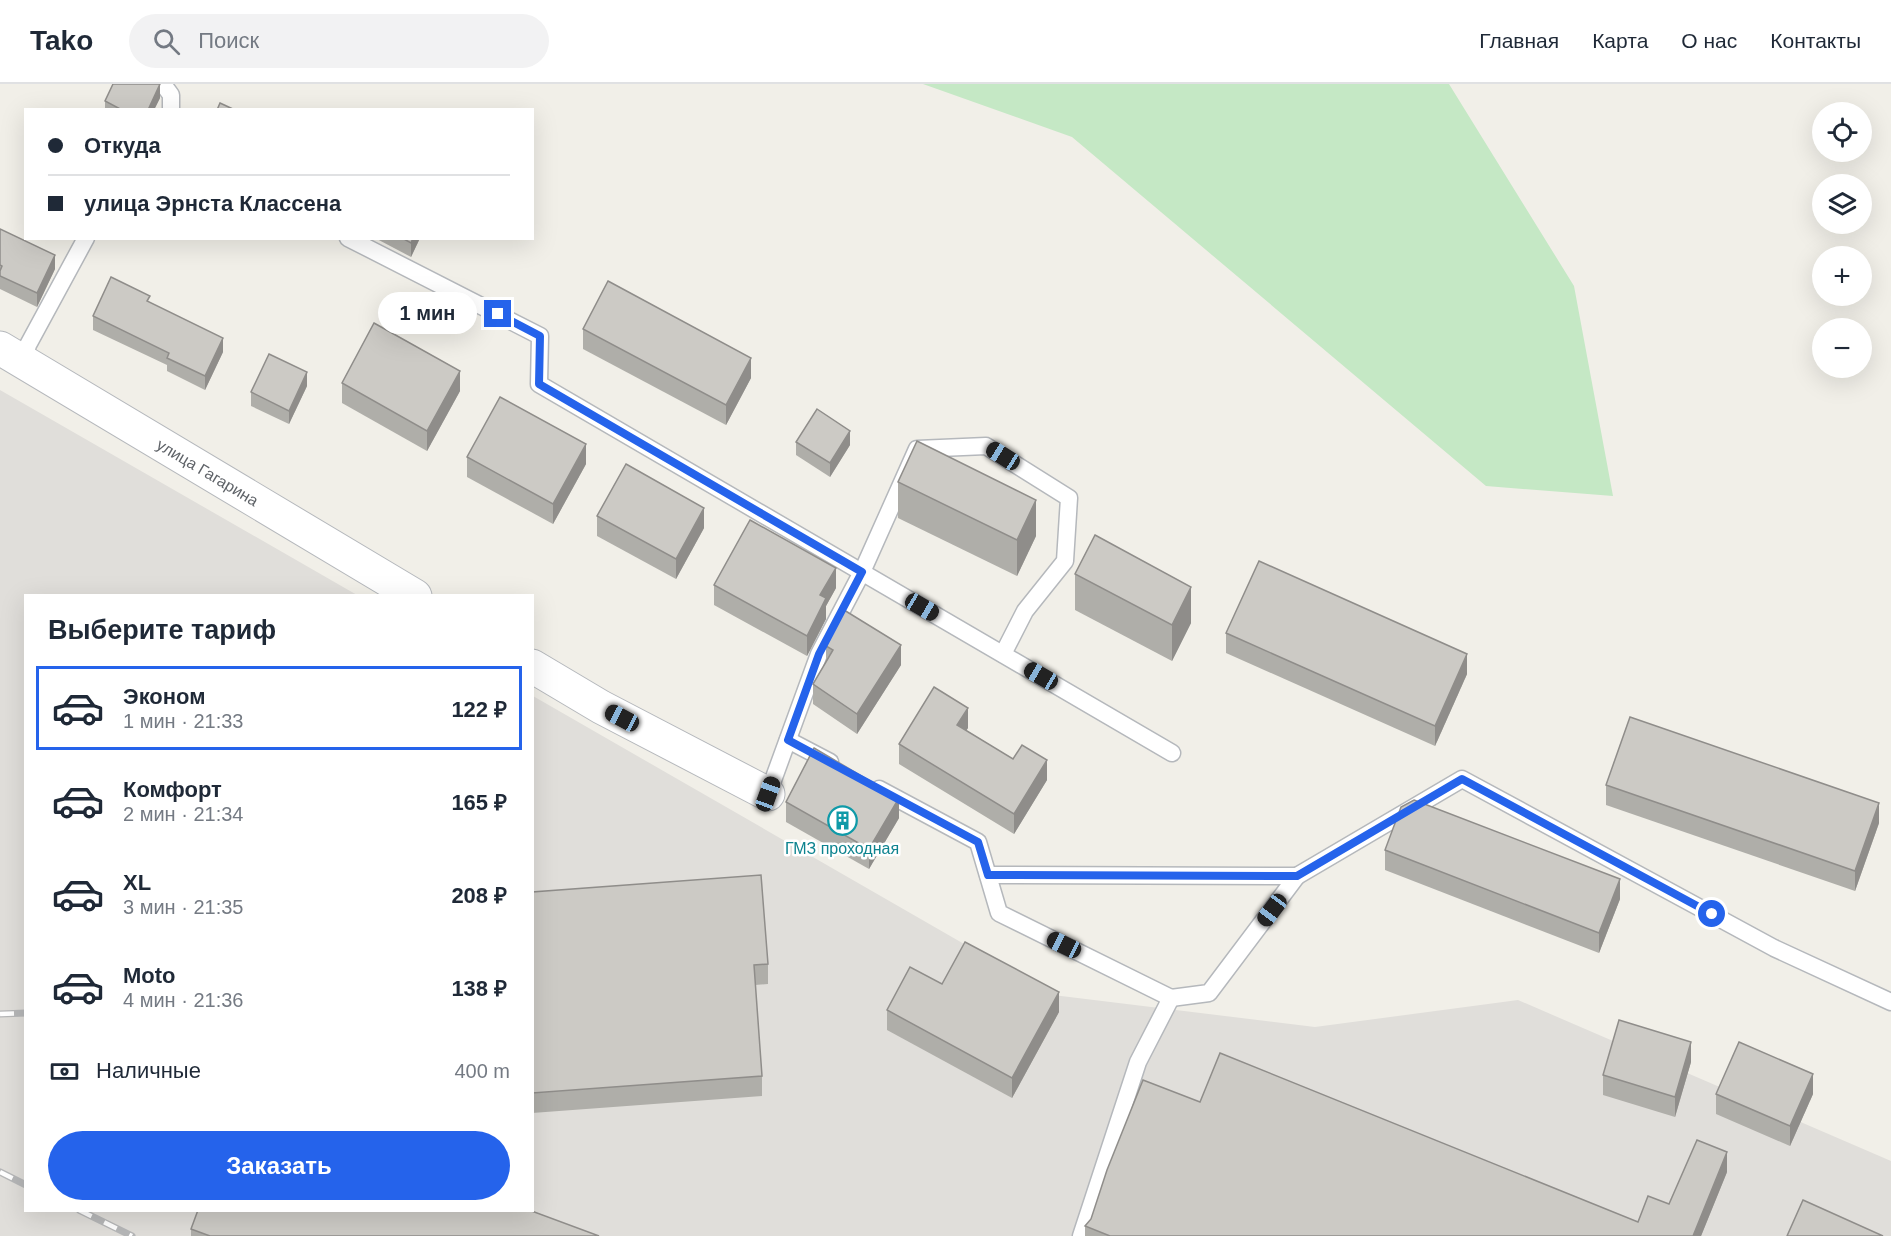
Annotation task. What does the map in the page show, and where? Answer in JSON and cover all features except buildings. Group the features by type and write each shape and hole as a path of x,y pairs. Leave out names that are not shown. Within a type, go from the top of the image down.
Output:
{"street":[{"name":"улица Гагарина","path":"12,355 412,594"},
{"path":"534,667 601,707 768,794"}],"lane":[{"path":"163,84 171,95 171,108"},
{"path":"12,355 28,345 85,240"},
{"path":"352,240 540,336 539,384 1172,753"},
{"path":"768,794 819,654 862,572 917,449 986,446 1069,498 1065,561 1025,611 1003,654"},
{"path":"788,740 841,768"},
{"path":"862,779 978,842 999,913 1171,998 1209,993 1297,876 1462,779 1774,948 1891,1002"},
{"path":"988,875 1297,876"},
{"path":"1081,1236 1138,1062 1171,998"}],"shaded area":[{"path":"0,390 355,594 24,594 24,1212 534,1212 534,697 1053,995 1315,1027 1518,1000 1891,1161 1891,1236 0,1236"}],"green space":[{"path":"923,84 1449,84 1574,286 1613,496 1486,486 1072,137"}],"railway":[{"path":"0,1014 24,1013"},
{"path":"0,1172 24,1184"},
{"path":"83,1212 132,1236"}],"place":[{"name":"ГМЗ проходная","path":"842,820"}],"route":[{"path":"498,314 540,336 539,384 862,572 819,654 788,740 978,842 988,875 1297,876 1462,779 1712,914"}]}
